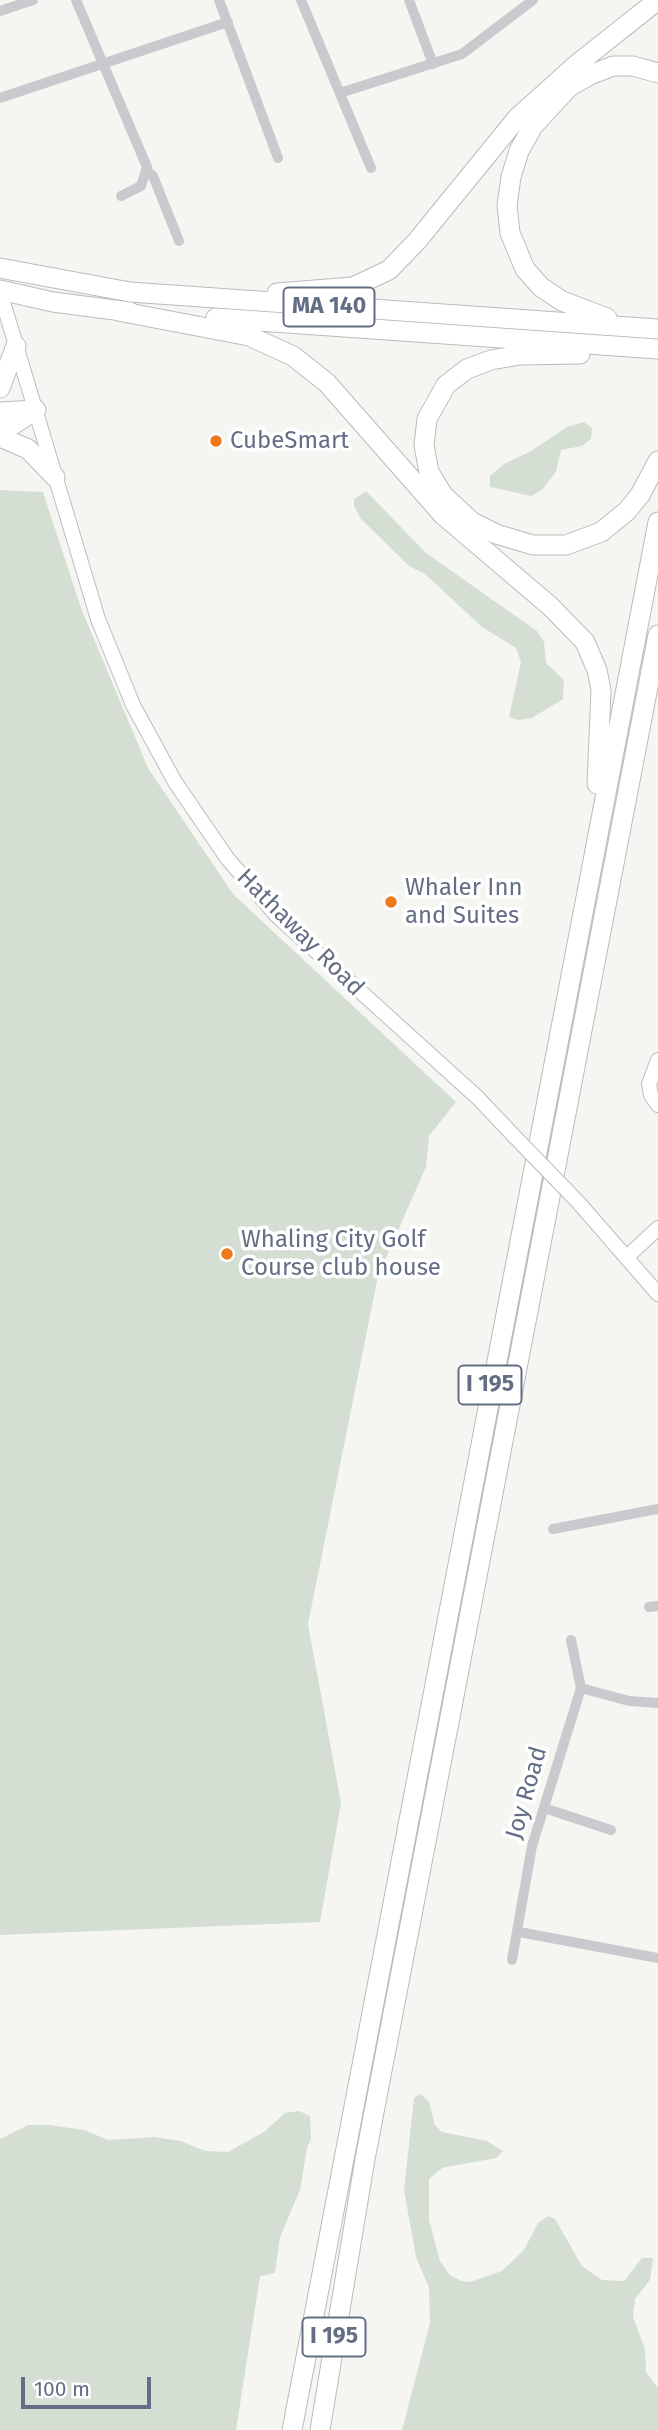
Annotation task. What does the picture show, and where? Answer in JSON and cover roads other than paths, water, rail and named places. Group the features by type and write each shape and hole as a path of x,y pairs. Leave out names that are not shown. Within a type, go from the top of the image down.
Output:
{"highway":[{"path":"136,293 319,292 353,287 381,276 408,252 532,103 658,0"},
{"path":"648,328 574,307 551,295 533,279 513,247 508,220 508,191 514,163 525,138 542,114 569,87 613,66 633,66 658,73"},
{"name":"MA 140","path":"0,268 20,274 136,293 648,328"},
{"name":"MA 140","path":"0,291 118,311 650,349"},
{"path":"118,311 241,334 280,348 305,364 327,383 443,515 578,632 594,660 602,701 592,858"},
{"path":"0,388 16,345"},
{"path":"650,349 512,356 467,369 446,385 431,407 424,431 425,459 429,472 443,495 472,522 508,539 556,546 586,540 615,523 640,495 658,461"},
{"path":"0,412 16,409 36,410"},
{"path":"36,410 0,435 28,449 55,477"},
{"name":"I 195","path":"292,2430 658,522"},
{"name":"I 195","path":"320,2430 367,2147 658,635"},
{"path":"639,731 658,689"}],"main road":[{"name":"Hathaway Road","path":"0,291 95,611 123,684 159,756 203,825 276,915 478,1098 578,1202 658,1294"},
{"path":"658,1060 649,1084 651,1095 658,1105"},
{"path":"627,1257 658,1228"}],"street":[{"path":"0,11 33,0"},
{"path":"76,0 179,241"},
{"path":"219,0 278,158"},
{"path":"301,0 371,169"},
{"path":"409,0 433,64"},
{"path":"340,93 433,64 472,48 522,4 533,0"},
{"path":"0,98 228,22"},
{"path":"121,196 141,186 147,171"},
{"path":"553,1529 658,1509"},
{"name":"Joy Road","path":"512,1960 532,1846 581,1688 571,1640"},
{"path":"581,1688 629,1700 658,1703"},
{"path":"544,1808 611,1830"},
{"path":"519,1931 658,1958"}],"place":[{"name":"CubeSmart","path":"216,441"},
{"name":"Whaler Inn and Suites","path":"391,902"},
{"name":"Whaling City Golf Course club house","path":"227,1254"}]}
